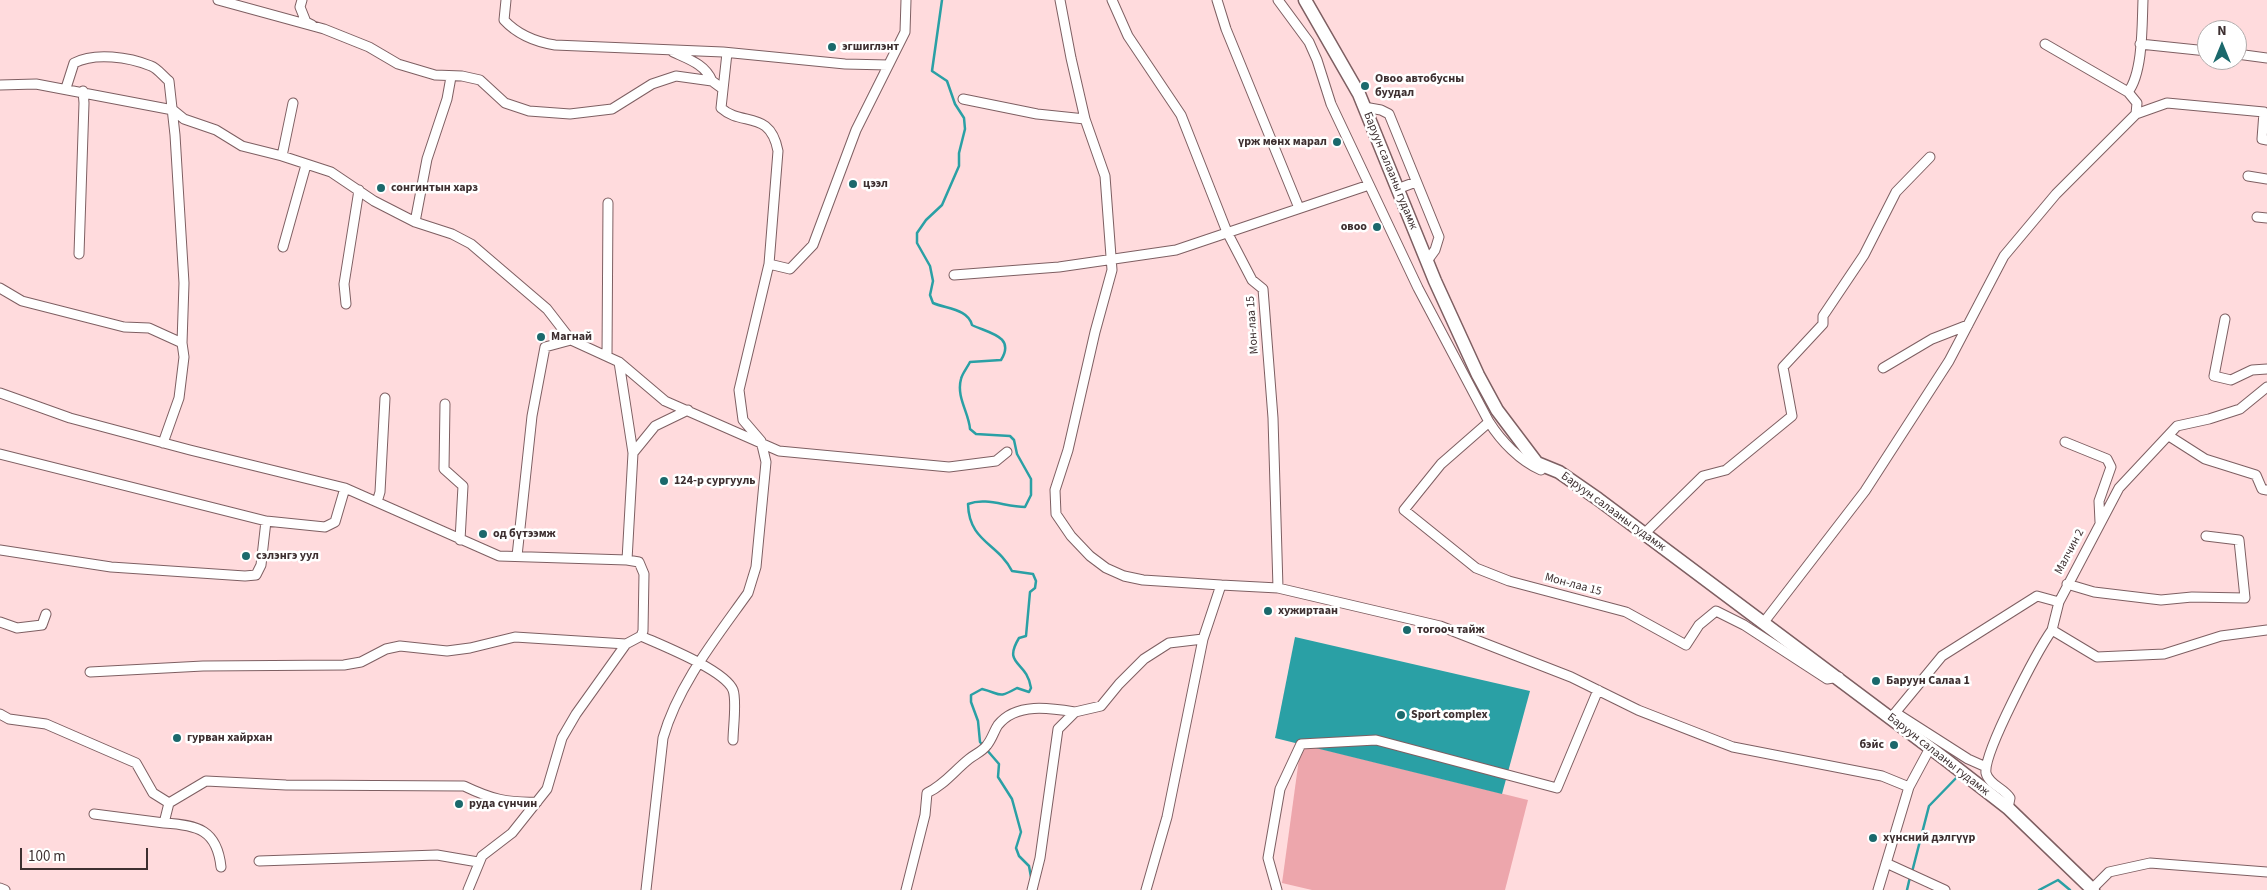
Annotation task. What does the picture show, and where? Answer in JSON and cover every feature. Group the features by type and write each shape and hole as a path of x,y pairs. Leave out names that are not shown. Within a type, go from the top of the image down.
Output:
{"main road":[{"name":"Баруун салааны гудамж","path":"1305,0 1364,107 1427,261 1478,375 1497,410 1536,463 1558,472 1578,486 1893,716 1976,785 2008,808 2093,890"}],"street":[{"path":"218,0 324,29"},
{"path":"302,0 300,7 306,22 369,46 398,64 434,75 462,76 480,80 505,103 529,111 570,114 612,109 652,84 676,76 712,81 723,89"},
{"path":"506,0 504,20 518,33 542,43 727,53 845,64 888,64"},
{"path":"769,264 790,269 813,245 856,130 905,32 906,0"},
{"path":"1060,0 1070,58 1085,119 1105,176 1112,270 1106,299 1095,332 1068,450 1055,490 1056,514 1090,556 1106,568 1124,576 1143,580 1278,588 1440,626 1571,677 1638,710 1733,747 1882,776 1909,787"},
{"name":"Мон-лаа 15","path":"1112,0 1128,36 1181,115 1227,232 1252,280 1263,290 1272,418 1278,588"},
{"path":"1217,0 1226,29 1255,94 1299,208"},
{"path":"1278,0 1309,42 1317,60 1331,104 1422,297 1495,432 1528,465 1578,486"},
{"path":"2128,92 2134,84 2144,0"},
{"path":"2045,44 2128,92 2137,103 2136,114"},
{"path":"2140,44 2197,50"},
{"path":"668,50 696,63 708,72 712,81"},
{"path":"646,890 663,738 670,714 700,663 748,593 754,579 762,524 766,462 761,441 743,420 740,390 769,264 778,151 775,137 765,126 752,119 726,113 721,108 727,53"},
{"path":"2247,55 2267,58"},
{"path":"66,88 74,63 81,60 107,57 136,61 153,66 169,80 173,110 184,286 182,343 184,357 179,398 163,443"},
{"path":"415,222 427,159 447,99 452,77"},
{"path":"0,85 36,84 66,88 173,110 184,119 216,130 242,146 282,156 331,172 374,201 415,222 452,234 471,244 547,310 571,340 619,362 665,401 779,450 949,467 996,462 1007,452"},
{"path":"78,254 83,91"},
{"path":"963,99 1038,114 1085,119"},
{"path":"282,156 293,103"},
{"path":"1764,622 1865,491 1949,362 2004,256 2056,194 2136,114 2167,103 2264,112 2262,139 2267,140"},
{"path":"1364,107 1381,110 1388,114 1439,237 1435,250 1427,261"},
{"path":"1644,534 1703,476 1726,470 1792,416 1783,367 1823,324 1823,316 1864,255 1896,192 1930,157"},
{"path":"283,247 306,165"},
{"path":"2248,176 2267,179"},
{"path":"1397,189 1416,182"},
{"path":"954,275 1110,260 1176,250 1369,185"},
{"path":"346,304 344,284 359,190"},
{"path":"607,356 608,203"},
{"path":"2257,217 2267,218"},
{"path":"0,288 22,301 124,327 149,328 182,343"},
{"path":"2225,319 2214,376 2231,380 2252,370 2267,368"},
{"path":"1883,368 1932,339 1968,325"},
{"path":"516,556 532,416 545,347 571,340"},
{"path":"619,362 633,453 627,560"},
{"name":"Малчин 2","path":"1986,767 1997,738 2035,657 2052,630 2059,602 2067,584 2119,488 2177,426 2240,409 2267,387"},
{"path":"0,393 70,418 345,488 499,556 639,562 644,574 643,631 641,636 626,644 567,730 547,789 512,833 482,856 478,862 470,887"},
{"path":"377,502 380,492 385,398"},
{"path":"445,404 444,468 463,486 460,540"},
{"path":"633,453 655,426 688,410"},
{"name":"Мон-лаа 15","path":"1489,422 1441,464 1404,510 1476,568 1509,581 1626,612 1686,645 1699,625 1716,612 1744,625 1827,680 1839,677"},
{"path":"2169,436 2205,459 2224,466 2244,470 2256,476 2262,488 2267,490"},
{"path":"2065,442 2107,459 2112,467 2099,501 2100,522"},
{"path":"0,454 266,520 324,527 334,522 345,488"},
{"path":"0,550 111,567 245,576 256,575 261,565 266,520"},
{"path":"2067,584 2094,592 2161,600 2192,597 2245,598 2239,540 2206,536"},
{"path":"1146,890 1167,817 1202,639 1221,584"},
{"path":"2008,808 2010,798 1989,779 1986,767 1968,759 1893,716 1942,656 2037,596 2059,602"},
{"path":"0,622 17,628 42,625 46,614"},
{"path":"2052,630 2097,658 2164,654 2221,636 2267,630"},
{"path":"641,636 700,663 730,684 734,692 733,740"},
{"path":"90,672 203,666 344,665 361,662 386,649 400,646 447,651 470,648 515,637 626,644"},
{"path":"906,890 925,815 926,793 938,788 969,759 980,752 988,744 1000,722 1030,707 1075,712 1101,706 1119,684 1144,660 1169,643 1202,639"},
{"path":"1277,890 1268,858 1280,789 1301,744 1376,740 1557,788 1598,690"},
{"path":"1032,890 1040,858 1058,729 1075,712"},
{"path":"0,714 9,719 46,724 66,735 136,763 153,793 169,803"},
{"path":"1878,890 1909,787 1930,748"},
{"path":"164,823 169,803 206,781 286,785 464,786 488,797 510,802 537,802"},
{"path":"94,814 164,823 190,824 207,833 219,851 221,867"},
{"path":"259,861 437,855 478,862"},
{"path":"1886,863 1945,890"},
{"path":"2093,890 2109,872 2150,863 2267,872"},
{"path":"0,888 5,890"}],"shaded area":[{"path":"1301,744 1528,800 1505,890 1312,890 1282,883"}],"water":[{"name":"Sport complex","path":"1295,637 1530,691 1502,794 1275,738"}],"waterway":[{"path":"942,0 932,71 947,81 955,104 964,118 965,129 959,153 959,166 942,205 926,220 917,233 917,243 930,266 933,281 930,295 933,303 962,313 970,320 972,325 992,333 1003,340 1005,352 1001,360 970,362 961,379 961,399 970,429 976,434 1010,436 1014,440 1017,454 1031,479 1031,495 1025,507 989,502 968,504 973,527 979,535 999,554 1012,571 1033,574 1036,581 1035,588 1030,592 1026,636 1019,638 1014,647 1013,654 1014,659 1029,679 1031,688 1029,692 1017,688 1006,694 1000,694 982,689 971,695 971,702 978,721 980,742 999,764 998,777 1012,799 1021,832 1016,848 1019,856 1029,866 1031,877"},
{"path":"1912,872 1929,806 1960,774"},
{"path":"1907,890 1910,877"},
{"path":"2039,890 2058,880 2070,890"}],"place":[{"name":"эгшиглэнт","path":"832,47"},
{"name":"Овоо автобусны буудал","path":"1365,86"},
{"name":"үрж мөнх марал","path":"1337,142"},
{"name":"цээл","path":"853,184"},
{"name":"сонгинтын харз","path":"381,188"},
{"name":"овоо","path":"1377,227"},
{"name":"Магнай","path":"541,337"},
{"name":"124-р сургууль","path":"664,481"},
{"name":"од бүтээмж","path":"483,534"},
{"name":"сэлэнгэ уул","path":"246,556"},
{"name":"хужиртаан","path":"1268,611"},
{"name":"тогооч тайж","path":"1407,630"},
{"name":"Баруун Салаа 1","path":"1876,681"},
{"name":"Sport complex","path":"1401,715"},
{"name":"гурван хайрхан","path":"177,738"},
{"name":"бэйс","path":"1894,745"},
{"name":"руда сүнчин","path":"459,804"},
{"name":"хүнсний дэлгүүр","path":"1873,838"}]}
